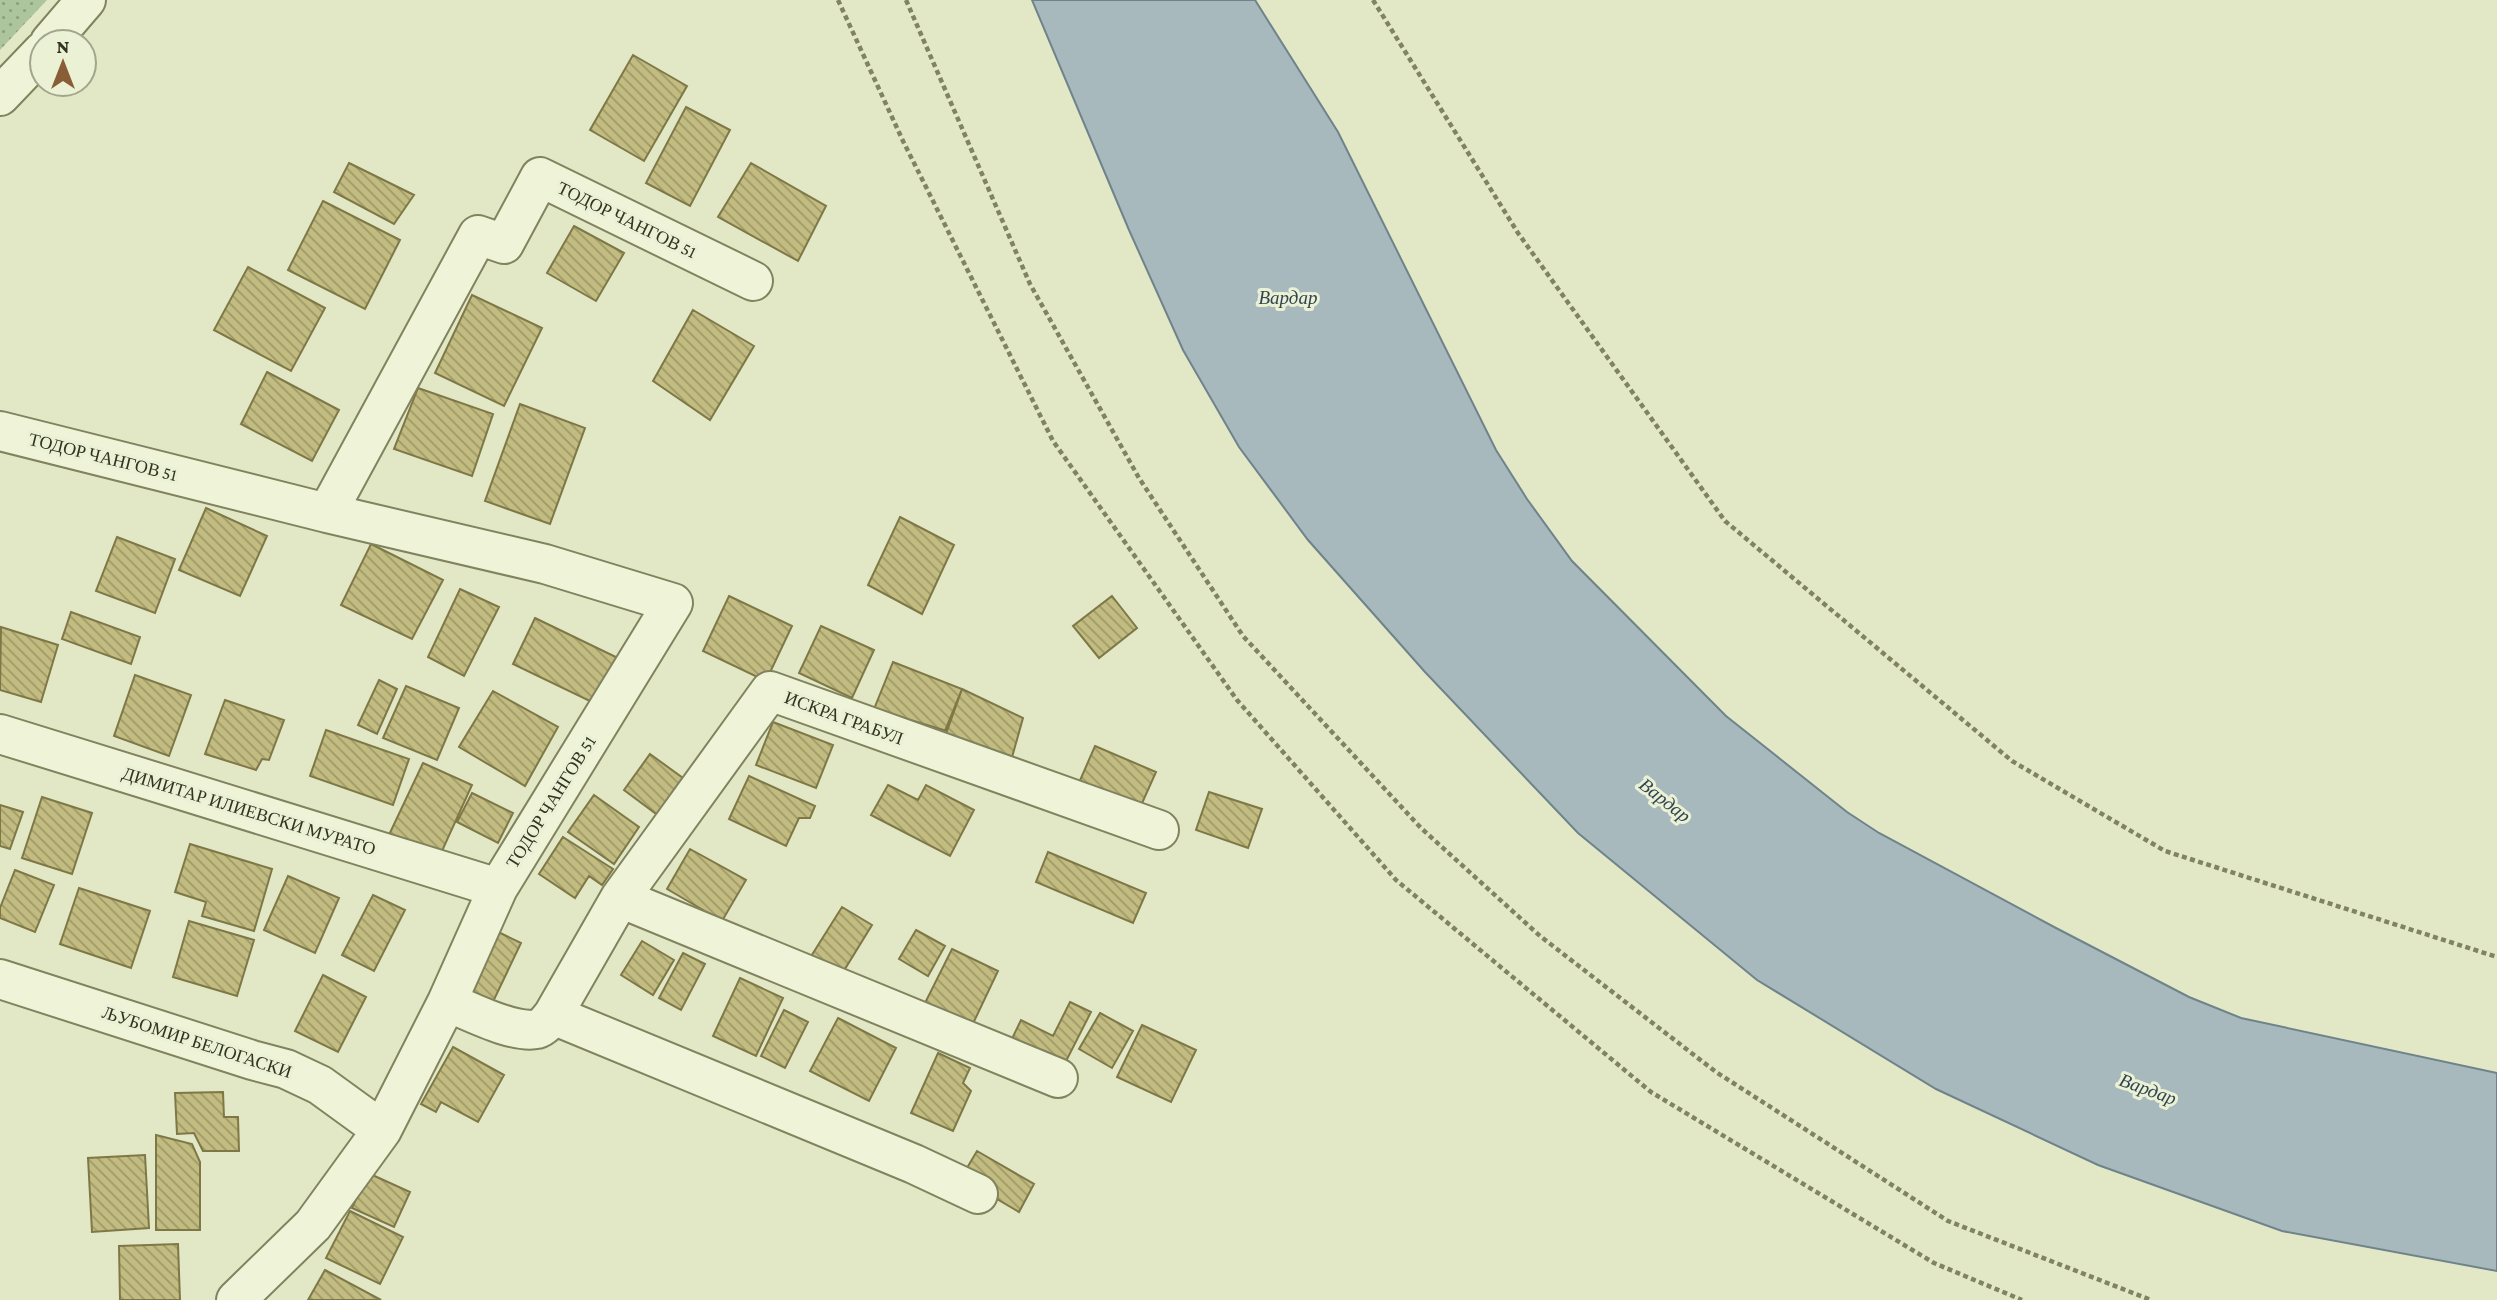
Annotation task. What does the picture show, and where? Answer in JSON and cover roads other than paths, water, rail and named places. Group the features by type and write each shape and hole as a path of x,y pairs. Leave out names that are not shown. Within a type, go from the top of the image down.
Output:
{"street":[{"path":"62,28 86,0"},
{"path":"0,96 28,67"},
{"name":"ТОДОР ЧАНГОВ 51","path":"327,513 478,235 504,244 540,177 752,281"},
{"name":"ТОДОР ЧАНГОВ 51","path":"0,431 327,513 545,564 673,603 498,888 447,1002 382,1129 313,1225 239,1299"},
{"name":"ИСКРА ГРАБУЛ","path":"553,1014 620,898 770,691 1159,830"},
{"name":"ДИМИТАР ИЛИЕВСКИ МУРАТО","path":"0,734 498,888"},
{"path":"620,898 1058,1078"},
{"name":"ЉУБОМИР БЕЛОГАСКИ","path":"0,979 286,1069 320,1085 382,1129"},
{"path":"447,1002 520,1029 537,1029 553,1014 914,1164 978,1194"}],"water":[{"name":"Вардар","path":"1032,0 1255,0 1338,132 1496,450 1527,499 1572,561 1726,716 1847,812 1879,833 2056,928 2189,997 2241,1018 2497,1073 2497,1271 2282,1231 2098,1165 1936,1089 1757,980 1578,833 1425,672 1308,540 1239,447 1183,350"}]}
